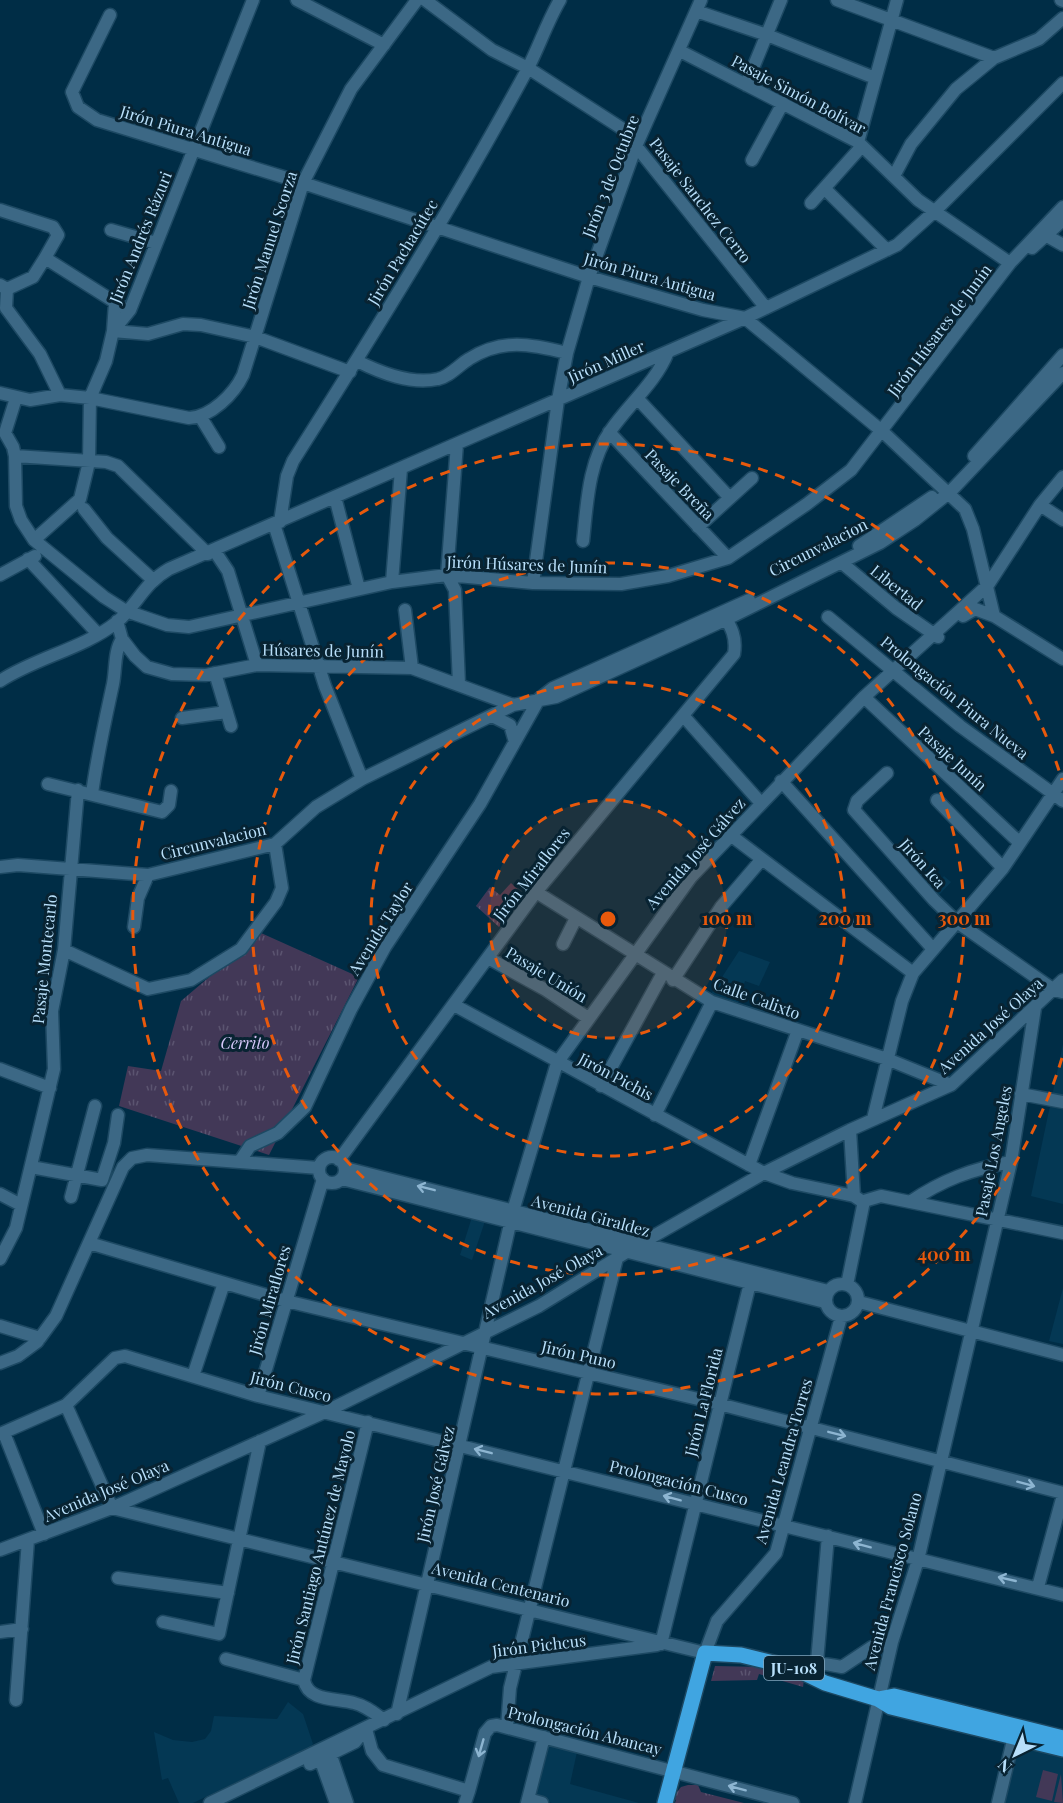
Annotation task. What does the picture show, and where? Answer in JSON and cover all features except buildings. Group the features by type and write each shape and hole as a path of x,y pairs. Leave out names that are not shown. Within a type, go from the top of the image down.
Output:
{"main road":[{"name":"Avenida Centenario","path":"705,1653 741,1655 794,1668 825,1683 878,1699 891,1707 1015,1732 1063,1738"},
{"name":"Avenida Leandra Torres","path":"665,1803 705,1653"},
{"name":"Avenida Centenario","path":"1015,1732 1063,1749"}],"street":[{"name":"Jirón Andrés Rázuri","path":"34,540 81,499 89,462 90,398 106,361 113,331 130,310 253,0"},
{"path":"297,0 384,45"},
{"name":"Jirón Manuel Scorza","path":"200,416 228,397 243,375 303,183 351,89 417,0"},
{"name":"Pasaje Sanchez Cerro","path":"425,0 492,50 528,68 629,133 636,146 766,308"},
{"name":"Jirón Pachacútec","path":"277,523 287,476 293,461 353,367 437,227 528,68 560,0"},
{"path":"746,85 781,0"},
{"path":"837,0 994,58"},
{"path":"811,204 860,144 875,78 897,0"},
{"path":"698,5 875,78"},
{"name":"Jirón 3 de Octubre","path":"533,583 558,400 567,353 589,276 636,146 680,51 698,5"},
{"name":"Jirón Piura Antigua","path":"110,15 72,92 74,100 86,114 97,120 303,183 589,276 703,310 745,318 883,432 948,490 965,509 974,529 994,616"},
{"path":"894,177 911,144 940,106 994,58 1039,39 1063,18"},
{"name":"Pasaje Simón Bolívar","path":"680,51 860,144 918,200 1014,259"},
{"name":"Jirón Miller","path":"126,611 152,579 745,318 897,246 1063,83"},
{"path":"752,160 783,104"},
{"path":"825,189 887,250"},
{"name":"Jirón Húsares de Junín","path":"34,540 104,597 126,611 167,626 189,627 392,582 447,575 533,583 621,584 668,576 728,558 807,504 851,470 883,432 1014,259 1063,207"},
{"path":"0,210 56,230 58,235 33,277 4,287 6,308 40,354 60,395"},
{"path":"1014,259 1061,226"},
{"path":"111,230 156,243"},
{"path":"1047,236 1063,245"},
{"path":"45,258 115,303 130,310"},
{"path":"115,303 113,331 148,334 183,324 219,328 353,367 387,375 430,380 442,377 483,350 507,344 525,343 567,353"},
{"path":"584,541 590,477 609,432 663,363 668,352"},
{"name":"Circunvalacion","path":"0,867 18,865 148,875 275,844 316,807 362,779 513,705 556,698 837,559 886,529 948,490 1063,355"},
{"name":"Circunvalacion","path":"725,615 842,563 915,520 948,490 1063,373"},
{"path":"0,393 16,398 43,400 60,395 90,398 189,418 200,416 219,447"},
{"path":"16,398 5,433 15,456 16,506 21,520 34,540"},
{"path":"636,398 730,498"},
{"name":"Pasaje Breña","path":"609,432 728,558"},
{"path":"457,444 447,575 455,590 459,684"},
{"path":"15,456 112,464 129,475 211,552 228,571 257,665"},
{"path":"392,582 400,469"},
{"name":"Avenida José Gálvez","path":"487,1331 513,1216 557,1063 634,953 691,877 729,834 864,697 894,669 938,640 988,585 1040,505 1063,477"},
{"path":"698,527 752,478"},
{"path":"335,497 358,589"},
{"path":"1040,505 1063,520"},
{"path":"84,509 107,538 152,579"},
{"path":"277,523 319,667 362,779"},
{"path":"0,575 47,550"},
{"path":"28,559 98,634"},
{"name":"Libertad","path":"842,563 938,640"},
{"path":"938,640 972,609 994,616 1063,659"},
{"path":"405,610 412,668"},
{"path":"0,681 22,666 98,634 117,621 126,611"},
{"name":"Jirón Miraflores","path":"342,1169 454,1005 536,892 734,654 736,644 725,615"},
{"name":"Prolongación Piura Nueva","path":"828,617 894,669 960,726 1058,798"},
{"name":"Húsares de Junín","path":"117,621 123,639 147,667 172,674 215,674 257,665 412,668 513,705"},
{"path":"92,794 100,735 113,684 118,647 123,639"},
{"path":"215,674 231,726"},
{"name":"Pasaje Junín","path":"864,697 1020,843"},
{"name":"Avenida Taylor","path":"240,1161 250,1146 278,1133 305,1107 351,1009 385,947 480,804 539,699"},
{"path":"182,718 227,712"},
{"path":"492,716 510,725 515,742"},
{"path":"687,720 760,802"},
{"name":"Jirón Ica","path":"887,773 857,801 854,810 934,900 957,922 1059,991"},
{"path":"873,1119 887,1059 913,973 1003,868 1020,843 1058,798 1063,779"},
{"path":"782,781 933,949"},
{"path":"48,784 162,812 169,805 171,791"},
{"name":"Pasaje Montecarlo","path":"0,1258 16,1228 54,1069 52,1011 64,950 69,870 78,790"},
{"path":"937,800 1003,868"},
{"path":"729,834 913,973"},
{"path":"64,950 148,989 191,980 241,949 276,902 282,888 275,844"},
{"path":"601,1086 668,976 721,907 762,859"},
{"path":"134,927 138,898 148,875"},
{"name":"Calle Calixto","path":"536,892 712,1002 887,1059 951,1085"},
{"path":"563,944 576,918"},
{"name":"Pasaje Unión","path":"488,958 546,990 588,1018"},
{"name":"Avenida José Olaya","path":"0,1550 112,1508 325,1412 539,1306 633,1248 764,1173 873,1119 951,1085 1035,1008 1059,991 1063,980"},
{"path":"655,1115 712,1002"},
{"name":"Jirón Pichis","path":"454,1005 557,1063 764,1173 792,1183 859,1199"},
{"name":"Pasaje Los Angeles","path":"972,1334 1011,1162 1035,1008"},
{"path":"749,1165 798,1030"},
{"path":"0,1069 50,1088"},
{"path":"1021,1094 1063,1102"},
{"path":"71,1197 95,1106"},
{"path":"31,1167 102,1180 114,1143 118,1115"},
{"path":"847,1285 859,1199 850,1130"},
{"name":"Avenida Giraldez","path":"89,1242 123,1167 132,1158 147,1155 240,1161 321,1174 333,1183 342,1169 633,1248 827,1297"},
{"path":"321,1174 328,1158 342,1169"},
{"path":"909,1202 947,1179 979,1168 1011,1162"},
{"name":"Jirón Miraflores","path":"258,1396 321,1174"},
{"path":"0,1194 21,1205"},
{"path":"859,1199 876,1196 1063,1233"},
{"path":"0,1363 18,1356 40,1338 56,1316 89,1242"},
{"name":"Jirón Puno","path":"89,1242 285,1301 719,1404 1063,1494"},
{"path":"507,1727 507,1702 617,1258"},
{"name":"Jirón La Florida","path":"661,1644 752,1278"},
{"path":"193,1376 224,1283"},
{"path":"862,1303 853,1313 841,1317 830,1312 827,1297 837,1285 847,1285 855,1291 862,1303 972,1334 1063,1355"},
{"name":"Avenida Leandra Torres","path":"705,1653 717,1621 776,1553 841,1317"},
{"path":"0,1326 40,1338"},
{"name":"Jirón José Gálvez","path":"397,1714 487,1331"},
{"name":"Avenida Francisco Solano","path":"855,1803 892,1642 918,1560 939,1461 972,1334"},
{"name":"Jirón Cusco","path":"66,1405 115,1358 125,1356 258,1396 461,1446"},
{"path":"44,1534 2,1434 66,1405 112,1508"},
{"name":"Jirón Santiago Antúnez de Mayolo","path":"304,1680 368,1422"},
{"path":"163,1622 219,1634 260,1441"},
{"name":"Prolongación Cusco","path":"461,1446 563,1469 1063,1595"},
{"path":"1038,1587 1063,1494"},
{"name":"Avenida Centenario","path":"112,1508 705,1653"},
{"path":"817,1662 828,1536"},
{"path":"16,1700 28,1540"},
{"path":"118,1578 228,1593"},
{"path":"0,1632 22,1629"},
{"path":"794,1668 805,1663 817,1662 842,1667 872,1647 892,1642"},
{"name":"Jirón Pichcus","path":"279,1774 491,1667 661,1644"},
{"path":"226,1659 304,1680 306,1687 313,1695 355,1703 370,1709 384,1720"},
{"name":"Prolongación Abancay","path":"365,1730 372,1751 383,1765 467,1797 485,1732 491,1726 507,1727 793,1803"},
{"path":"998,1803 1015,1732"},
{"path":"542,1803 527,1801 544,1737"},
{"path":"324,1753 336,1803"},
{"path":"324,1753 347,1803"},
{"path":"210,1803 279,1774"},
{"path":"224,1803 279,1774"}],"shaded area":[{"path":"944,876 951,882 939,895 933,889"},
{"path":"739,951 770,962 759,986 745,981 738,1003 711,994"},
{"path":"1063,1044 1063,1204 1031,1196"},
{"path":"472,1217 485,1221 472,1260 460,1255"},
{"path":"1063,1288 1063,1344 1049,1341"},
{"path":"288,1702 303,1714 313,1744 310,1747 193,1803 179,1803 168,1778 162,1780 154,1732 173,1740 192,1742 205,1739 211,1731 214,1716 277,1719"},
{"path":"553,1745 577,1752 570,1784 639,1803 552,1803 535,1799 549,1746"},
{"path":"1020,1745 1063,1755 1063,1803 1004,1803"}],"green space":[{"path":"511,883 523,894 499,927 476,906 490,887 500,895"},
{"name":"Cerrito","path":"261,933 359,977 269,1155 119,1106 128,1066 161,1071 181,1001"},
{"path":"715,1666 763,1667 804,1679 803,1687 759,1674 757,1680 711,1681"},
{"path":"1043,1770 1058,1774 1052,1801 1036,1797"},
{"path":"1061,1774 1063,1803 1054,1802"},
{"path":"698,1785 701,1792 744,1803 675,1803 676,1800 672,1798 681,1787"}]}
